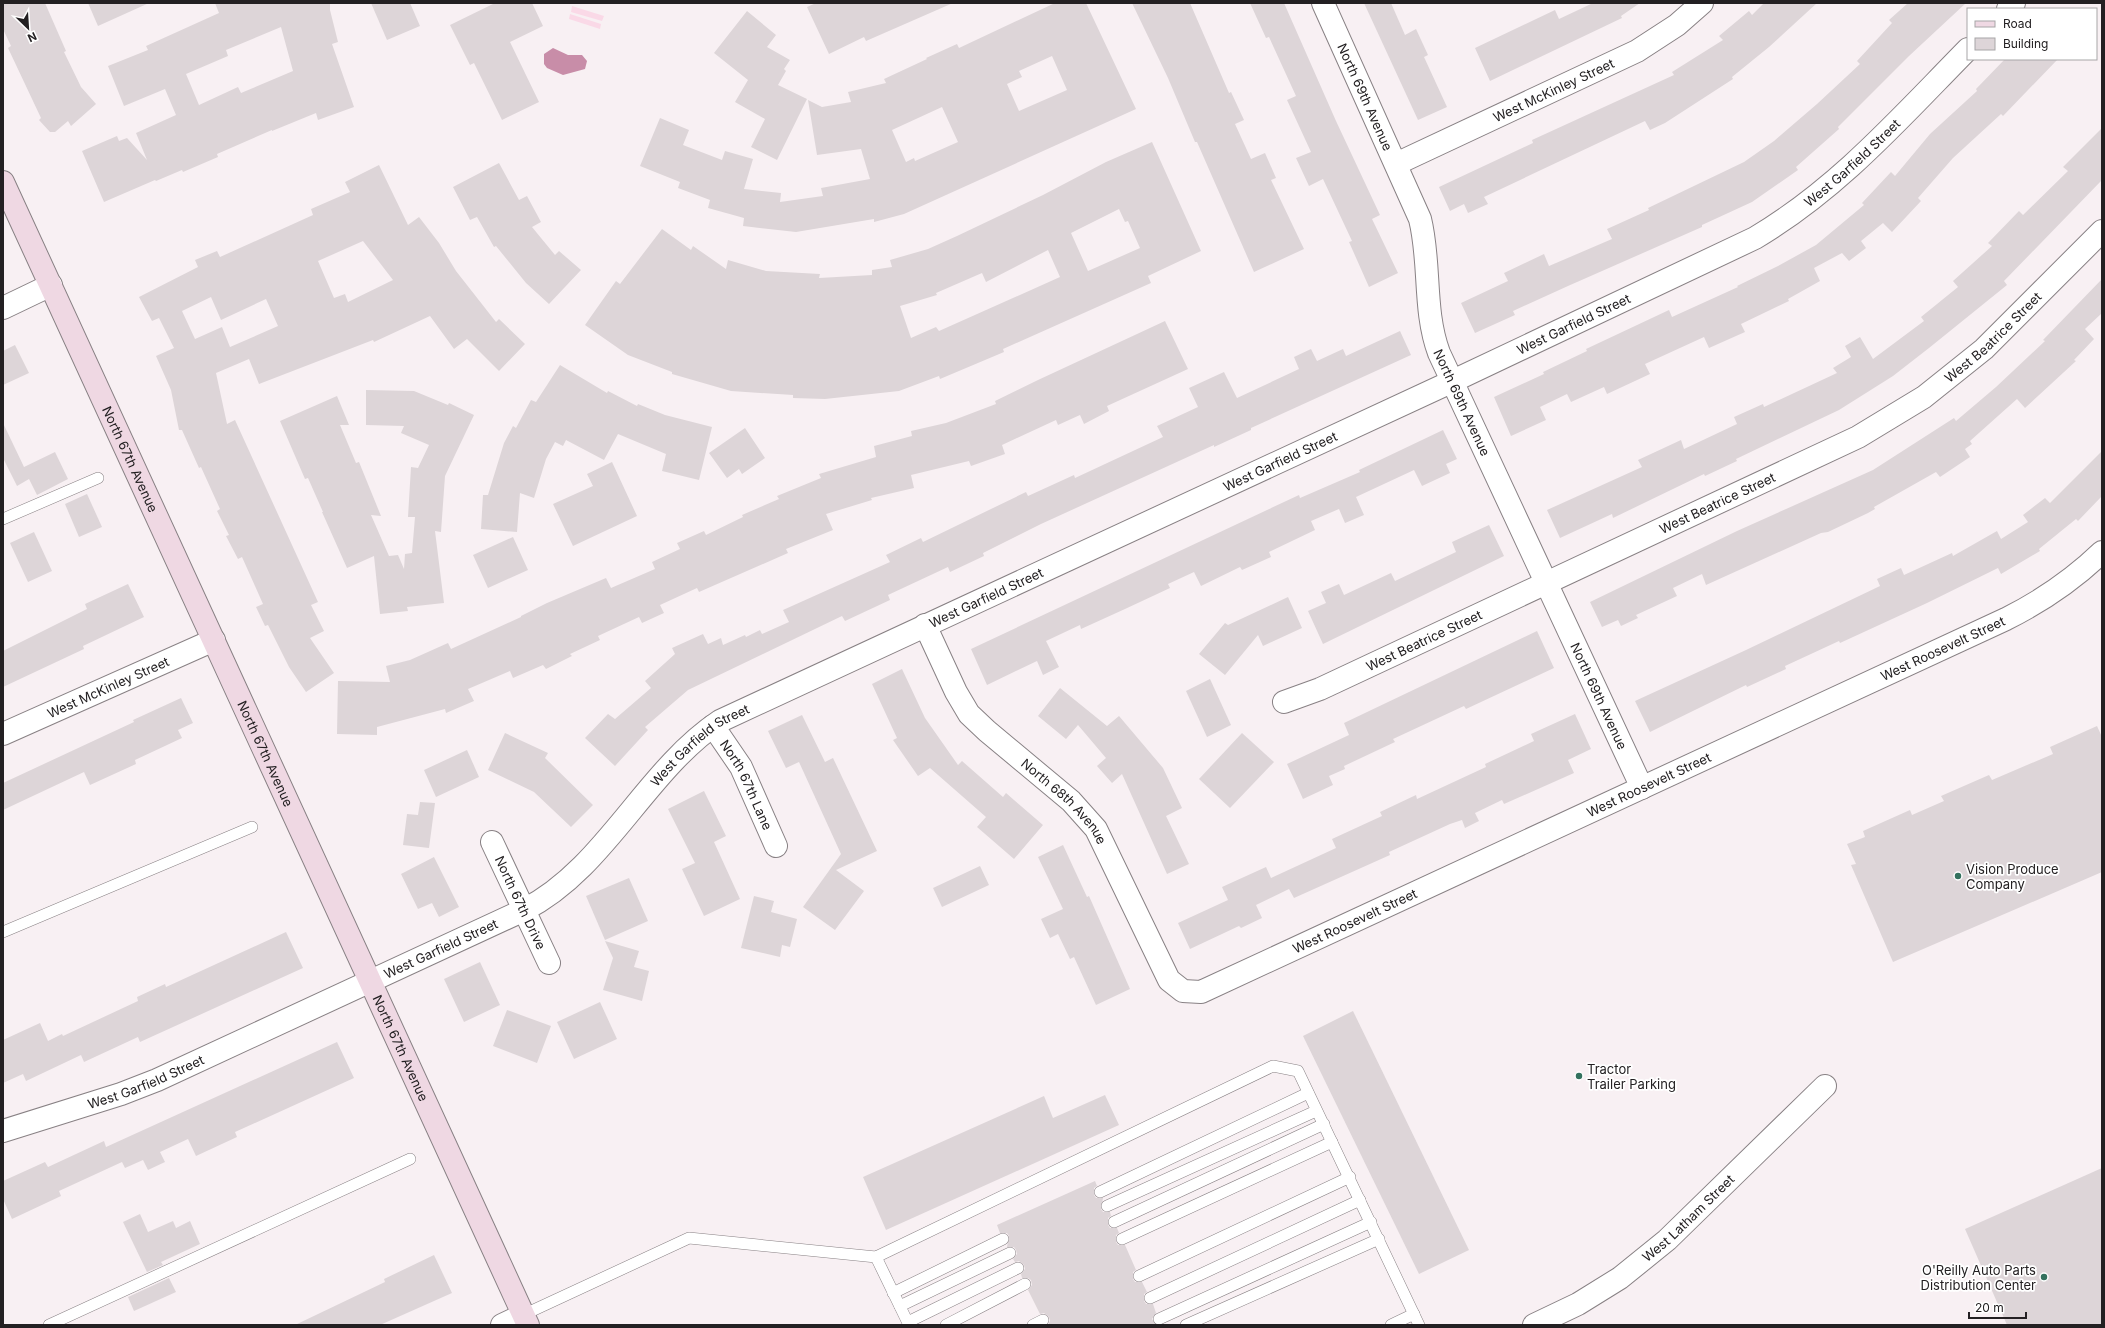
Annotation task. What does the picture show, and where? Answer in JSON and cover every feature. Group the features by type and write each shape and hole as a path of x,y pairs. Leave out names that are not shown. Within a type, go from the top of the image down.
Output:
{"main road":[{"name":"North 67th Avenue","path":"3,182 526,1320"}],"street":[{"name":"North 69th Avenue","path":"1323,3 1420,219 1424,238 1433,334 1439,353 1642,788"},
{"name":"West McKinley Street","path":"1396,164 1637,51 1677,25 1702,3"},
{"name":"West Garfield Street","path":"3,1131 121,1094 157,1080 540,903 567,882 682,752 713,726 734,713 1453,382 1726,254 1783,221 1810,202 1850,168 1967,50"},
{"name":"West Beatrice Street","path":"1284,702 1320,689 1824,454 1891,418 1924,397 1984,349 2102,231"},
{"path":"3,308 51,286"},
{"name":"West Roosevelt Street","path":"1183,990 1201,992 1210,989 2019,612 2071,578 2102,552"},
{"name":"North 68th Avenue","path":"925,625 956,692 969,714 1089,818 1102,840 1164,973 1175,987 1183,990"},
{"name":"West McKinley Street","path":"3,734 214,640"},
{"name":"North 67th Lane","path":"713,726 741,767 776,846"},
{"name":"North 67th Drive","path":"492,842 549,963"},
{"name":"West Latham Street","path":"1534,1325 1578,1304 1620,1278 1667,1240 1825,1086"},
{"path":"502,1325 526,1320"}],"lane":[{"path":"3,520 98,478"},
{"path":"3,932 252,827"},
{"path":"526,1320 689,1238 876,1257 1274,1066 1298,1071 1316,1111 1350,1177 1419,1325"},
{"path":"1100,1192 1308,1093"},
{"path":"1107,1206 1316,1111"},
{"path":"1114,1222 1324,1124"},
{"path":"1122,1239 1332,1142"},
{"path":"49,1325 410,1159"},
{"path":"1139,1276 1350,1177"},
{"path":"1150,1298 1360,1200"},
{"path":"1159,1319 1371,1222"},
{"path":"893,1293 1003,1239"},
{"path":"1186,1325 1379,1239"},
{"path":"900,1306 1010,1253"},
{"path":"876,1257 909,1324 1018,1268"},
{"path":"946,1325 1025,1284"},
{"path":"1391,1325 1414,1314"}],"shaded area":[{"path":"572,6 604,16 602,21 571,12"},
{"path":"570,14 601,24 600,29 569,19"},
{"path":"553,48 568,55 582,55 587,61 585,69 563,75 547,68 544,64 544,54"}],"building":[{"path":"3,3 45,3 66,51 64,52 81,87 96,104 71,126 68,121 55,132 50,132 39,120 41,118 8,48 11,46 3,29"},
{"path":"88,3 149,3 98,26"},
{"path":"215,3 330,3 330,10 338,42 332,44 354,107 318,120 316,113 217,154 218,157 183,172 182,170 156,181 155,180 104,202 82,151 117,136 119,141 127,138 147,160 136,133 176,115 165,89 124,106 108,66 148,50 146,46 219,13","holes":["281,27 293,71 241,93 238,87 199,105 186,74 228,56 226,50"]},
{"path":"371,3 410,3 420,26 387,40"},
{"path":"495,3 532,3 543,26 510,42 539,102 502,120 474,63 470,65 450,25"},
{"path":"816,3 953,3 866,41 864,37 829,54 807,7"},
{"path":"1055,3 1086,3 1136,109 904,214 874,222 874,219 796,232 743,226 744,218 708,208 710,200 678,188 680,182 640,166 660,118 689,130 683,145 722,160 725,151 753,159 744,189 781,193 780,202 823,196 821,188 870,179 861,149 817,155 808,100 822,107 851,102 848,92 886,83 884,79 927,59 926,58 957,44 959,48","holes":["1052,56 1067,90 1019,111 1007,84 1022,77 1019,71","942,107 958,142 915,161 914,158 906,162 892,130"]},
{"path":"1132,3 1190,3 1229,93 1231,92 1244,120 1235,124 1251,159 1265,153 1276,178 1271,180 1304,249 1254,272 1197,142 1195,142 1168,78"},
{"path":"1250,3 1284,3 1336,121 1380,215 1372,219 1398,273 1369,287 1349,242 1352,241 1323,179 1309,186 1296,158 1311,152 1287,100 1296,96 1269,37 1266,38"},
{"path":"1364,3 1391,3 1405,35 1416,29 1428,55 1424,57 1447,107 1418,120"},
{"path":"1593,3 1640,3 1621,16 1622,18 1490,81 1475,48 1555,10 1559,19"},
{"path":"1764,3 1817,3 1769,47 1732,77 1733,79 1665,123 1650,130 1645,121 1484,197 1488,204 1468,213 1464,204 1450,211 1439,187 1533,143 1532,140 1674,75 1672,72 1723,40 1719,36 1749,11 1752,15"},
{"path":"1908,3 1966,3 1909,56 1838,127 1839,129 1796,167 1798,170 1752,202 1702,225 1702,227 1513,311 1515,315 1475,333 1461,303 1508,281 1504,273 1544,254 1549,266 1612,239 1607,229 1649,210 1648,208 1744,162 1774,141 1860,64 1857,61 1892,23 1889,20"},
{"path":"747,11 776,35 767,47 790,60 784,69 786,71 778,85 807,99 777,160 751,147 765,119 735,102 748,80 714,53"},
{"path":"2004,60 2057,60 2003,116 2001,114 1953,158 1918,198 1921,201 1892,232 1883,223 1861,241 1866,248 1849,261 1842,253 1814,268 1820,281 1788,299 1789,301 1741,324 1745,332 1709,348 1704,337 1645,364 1650,374 1607,394 1604,387 1571,402 1567,394 1540,407 1546,420 1511,436 1494,397 1544,374 1543,372 1587,351 1586,349 1669,310 1672,317 1738,287 1737,286 1816,245 1864,205 1862,203 1891,172 1895,176 1930,134 1977,91 1976,89"},
{"path":"2102,128 2102,180 2004,281 2007,285 1893,376 1839,410 1736,459 1737,461 1705,476 1704,474 1613,518 1612,514 1560,538 1547,510 1642,467 1638,460 1681,440 1684,449 1737,424 1734,417 1763,404 1764,407 1837,373 1833,368 1851,357 1845,346 1860,337 1873,359 1924,321 1921,317 1958,287 1953,281 1992,246 1988,243 2019,211 2023,215 2068,171 2063,167"},
{"path":"1152,142 1201,251 1148,276 1151,283 1003,349 1004,352 940,379 939,376 899,391 825,399 793,398 793,395 731,391 672,374 672,372 628,355 585,325 616,281 620,284 662,229 691,250 693,246 726,269 728,260 766,271 820,274 819,278 872,275 872,270 892,267 890,260 928,249 957,236 1043,195 1106,162","holes":["1119,209 1125,222 1128,221 1140,248 1088,271 1071,233","1048,250 1060,277 939,331 936,327 911,338 900,306 937,295 936,293 982,273 986,282"]},
{"path":"499,163 519,200 527,196 541,222 532,227 555,255 559,251 581,270 549,304 526,283 496,246 494,247 477,217 470,220 453,187"},
{"path":"379,165 408,225 419,217 439,243 456,271 496,322 499,319 525,344 499,371 467,339 454,349 430,316 374,342 373,340 259,384 249,359 216,373 227,424 235,420 318,602 311,605 324,631 310,638 334,673 306,692 289,667 268,625 265,626 256,607 263,604 242,557 238,559 226,536 229,535 217,511 220,509 182,430 179,430 171,390 156,356 174,348 159,318 152,321 139,297 198,267 195,260 217,251 220,257 313,215 311,209 350,192 345,182","holes":["363,241 393,280 348,302 345,294 334,298 318,261","211,297 221,320 266,299 278,326 230,347 222,327 195,339 182,311"]},
{"path":"2102,279 2102,313 2085,329 2094,339 2074,360 2076,361 2025,408 2017,399 1970,441 1972,444 1965,449 1970,457 1940,477 1936,472 1874,507 1875,509 1868,513 1828,532 1821,533 1706,585 1702,574 1673,588 1677,596 1636,615 1638,618 1621,626 1618,620 1602,627 1590,602 1737,531 1873,470 1954,418 1956,421 1996,387 2045,341 2043,340"},
{"path":"1165,321 1188,369 1107,406 1109,411 1084,424 1080,415 1058,425 1056,420 1002,445 1005,454 971,466 969,461 911,475 914,488 871,498 872,500 826,514 833,530 786,549 788,553 699,592 697,588 660,605 664,613 642,623 639,617 598,636 600,640 570,654 572,656 546,669 543,665 513,678 510,671 468,689 474,701 446,713 445,709 377,727 377,735 337,734 338,681 390,682 386,666 410,660 448,643 451,649 521,617 547,603 606,578 611,588 655,569 652,562 680,549 677,543 704,531 706,535 743,517 742,515 779,499 777,496 821,478 819,474 876,457 874,446 912,436 911,431 946,423 996,404 995,401"},
{"path":"1400,331 1411,355 1251,428 1251,430 1214,447 1214,445 1041,524 983,553 984,556 950,572 948,567 888,595 890,600 845,621 842,616 688,690 645,727 648,730 615,766 585,738 608,714 615,719 651,688 645,681 675,654 672,648 703,634 708,644 721,638 723,645 745,635 746,637 760,630 762,634 789,622 783,610 890,562 886,555 921,538 923,542 1026,492 1028,496 1074,475 1075,478 1163,437 1157,426 1198,407 1189,388 1224,372 1237,398 1299,369 1294,357 1311,349 1317,361 1343,349 1346,356"},
{"path":"15,345 29,373 3,385 3,351"},
{"path":"560,365 607,393 608,391 637,406 638,404 665,415 712,427 699,480 662,471 666,454 618,434 604,460 566,440 563,446 555,442 546,459 534,498 520,493 517,532 481,529 483,495 488,495 504,443 513,426 516,428 531,400 536,402"},
{"path":"366,390 414,391 448,405 449,403 474,415 445,476 441,532 435,531 444,603 407,607 408,611 380,614 374,556 347,568 308,478 305,479 280,421 337,396 349,425 340,425 356,463 359,462 381,516 371,515 389,556 398,555 404,569 405,554 412,553 415,517 408,517 411,467 418,468 429,445 401,433 404,426 366,425"},
{"path":"3,423 24,467 55,452 68,479 37,495 29,479 17,486 3,458"},
{"path":"745,428 765,458 742,474 739,469 727,478 709,453"},
{"path":"1443,430 1457,459 1446,464 1450,473 1422,486 1414,470 1356,497 1364,515 1345,523 1339,509 1311,521 1315,530 1269,552 1271,557 1242,570 1240,567 1201,586 1194,572 1168,584 1170,588 1125,609 1081,629 1080,625 1046,641 1059,667 1043,675 1037,661 987,685 971,649 1299,495 1300,498 1360,472 1359,470"},
{"path":"2102,451 2102,496 2078,521 2076,519 2039,549 2040,551 2001,574 1998,568 1927,603 1840,643 1839,641 1785,666 1786,669 1747,687 1746,685 1650,732 1635,701 1880,586 1877,579 1901,568 1904,575 1952,553 1953,556 1997,531 2001,539 2028,522 2023,515 2045,498 2050,503"},
{"path":"612,462 637,516 573,546 553,504 593,486 587,474"},
{"path":"87,494 102,527 79,537 65,504"},
{"path":"1489,525 1504,556 1323,644 1308,611 1326,603 1321,592 1339,584 1344,595 1391,573 1395,581 1456,552 1452,542"},
{"path":"34,532 52,571 28,582 10,543"},
{"path":"513,537 528,570 488,588 473,555"},
{"path":"128,584 144,617 83,646 84,649 3,687 3,651 87,609 85,604"},
{"path":"1288,597 1302,628 1263,646 1258,635 1225,675 1199,654 1225,623 1228,625"},
{"path":"1537,631 1554,668 1466,709 1464,706 1393,739 1395,742 1344,766 1345,769 1329,776 1333,785 1303,799 1287,764 1349,735 1344,723"},
{"path":"902,669 925,718 958,765 962,761 1003,797 1006,793 1043,825 1014,859 977,827 986,817 930,768 918,776 893,740 897,738 872,684"},
{"path":"1210,679 1231,725 1207,737 1186,691"},
{"path":"1060,688 1107,726 1119,716 1163,768 1182,808 1166,816 1189,864 1167,874 1122,774 1112,783 1097,766 1106,758 1078,725 1066,739 1038,716"},
{"path":"181,698 193,723 178,730 182,738 135,760 136,764 90,785 84,772 3,810 3,783 134,722 133,720"},
{"path":"1575,714 1591,749 1568,760 1574,773 1504,804 1502,800 1475,813 1479,821 1465,828 1462,820 1450,824 1389,852 1390,855 1294,898 1289,889 1256,905 1262,918 1241,928 1239,926 1190,949 1178,923 1228,900 1222,887 1266,867 1271,878 1336,848 1332,839 1382,816 1380,812 1416,795 1417,799 1486,767 1485,764 1534,741 1531,734"},
{"path":"802,715 825,762 833,758 877,851 836,870 864,891 835,930 803,907 841,854 799,762 786,768 768,731"},
{"name":"Vision Produce Company","path":"2097,726 2102,737 2102,872 1893,962 1851,865 1856,864 1847,844 1865,837 1863,831 1910,810 1912,815 1944,801 1941,796 1989,775 1992,780 2053,754 2050,747"},
{"path":"505,733 548,753 545,758 593,805 571,827 534,792 488,770"},
{"path":"1242,733 1274,762 1230,808 1199,779"},
{"path":"467,750 479,777 436,797 424,770"},
{"path":"704,791 726,836 714,842 740,899 704,916 682,869 695,863 668,809"},
{"path":"420,802 435,803 429,848 403,845 407,814 418,815"},
{"path":"1063,845 1087,897 1089,896 1130,989 1096,1005 1074,957 1070,959 1058,934 1050,938 1041,919 1063,909 1038,857"},
{"path":"434,857 459,907 439,917 432,903 418,909 401,874"},
{"path":"980,866 989,885 942,907 933,888"},
{"path":"629,878 648,921 605,940 586,896"},
{"path":"754,896 774,901 771,912 797,919 790,947 782,945 780,957 741,948"},
{"path":"286,932 303,968 140,1042 138,1037 84,1062 81,1055 26,1081 23,1074 3,1083 3,1040 40,1023 48,1041 62,1034 63,1036 138,1001 137,997 165,984 166,987"},
{"path":"605,941 639,951 634,967 649,971 642,1001 603,990 613,958"},
{"path":"480,962 500,1005 464,1022 444,979"},
{"path":"600,1002 617,1039 574,1059 557,1022"},
{"path":"507,1010 551,1026 537,1063 493,1046"},
{"path":"1353,1011 1469,1250 1419,1274 1303,1036"},
{"path":"337,1042 354,1078 235,1132 237,1137 196,1156 188,1139 160,1152 165,1162 148,1170 143,1160 125,1168 122,1162 59,1191 61,1196 12,1219 3,1199 3,1181 45,1162 48,1167 104,1141 106,1147"},
{"path":"1105,1095 1119,1125 886,1230 863,1177 1044,1096 1053,1118"},
{"name":"O'Reilly Auto Parts Distribution Center","path":"2102,1168 2102,1325 2007,1325 1965,1229"},
{"path":"1095,1181 1097,1186 1094,1188 1094,1195 1096,1198 1103,1198 1101,1209 1103,1212 1110,1212 1111,1216 1108,1218 1108,1225 1110,1228 1117,1228 1119,1233 1116,1235 1116,1242 1118,1245 1125,1245 1136,1270 1133,1272 1133,1279 1135,1282 1142,1282 1147,1292 1144,1294 1144,1301 1146,1304 1153,1304 1156,1313 1152,1319 1156,1325 1048,1325 1050,1321 1049,1317 1044,1313 1040,1314 1028,1290 1032,1285 1031,1280 1028,1278 1022,1278 1021,1274 1025,1269 1024,1265 1019,1261 1015,1262 1013,1259 1017,1254 1014,1247 1007,1247 1009,1236 1007,1233 1000,1233 997,1225"},
{"path":"140,1214 148,1232 173,1221 176,1228 190,1221 200,1244 161,1262 163,1265 147,1272 123,1222"},
{"path":"434,1255 452,1293 380,1325 295,1325 385,1282 384,1279"},
{"path":"169,1278 176,1292 134,1311 128,1297"}],"place":[{"name":"Vision Produce Company","path":"1958,876"},
{"name":"Tractor Trailer Parking","path":"1579,1076"},
{"name":"O'Reilly Auto Parts Distribution Center","path":"2044,1277"}]}
